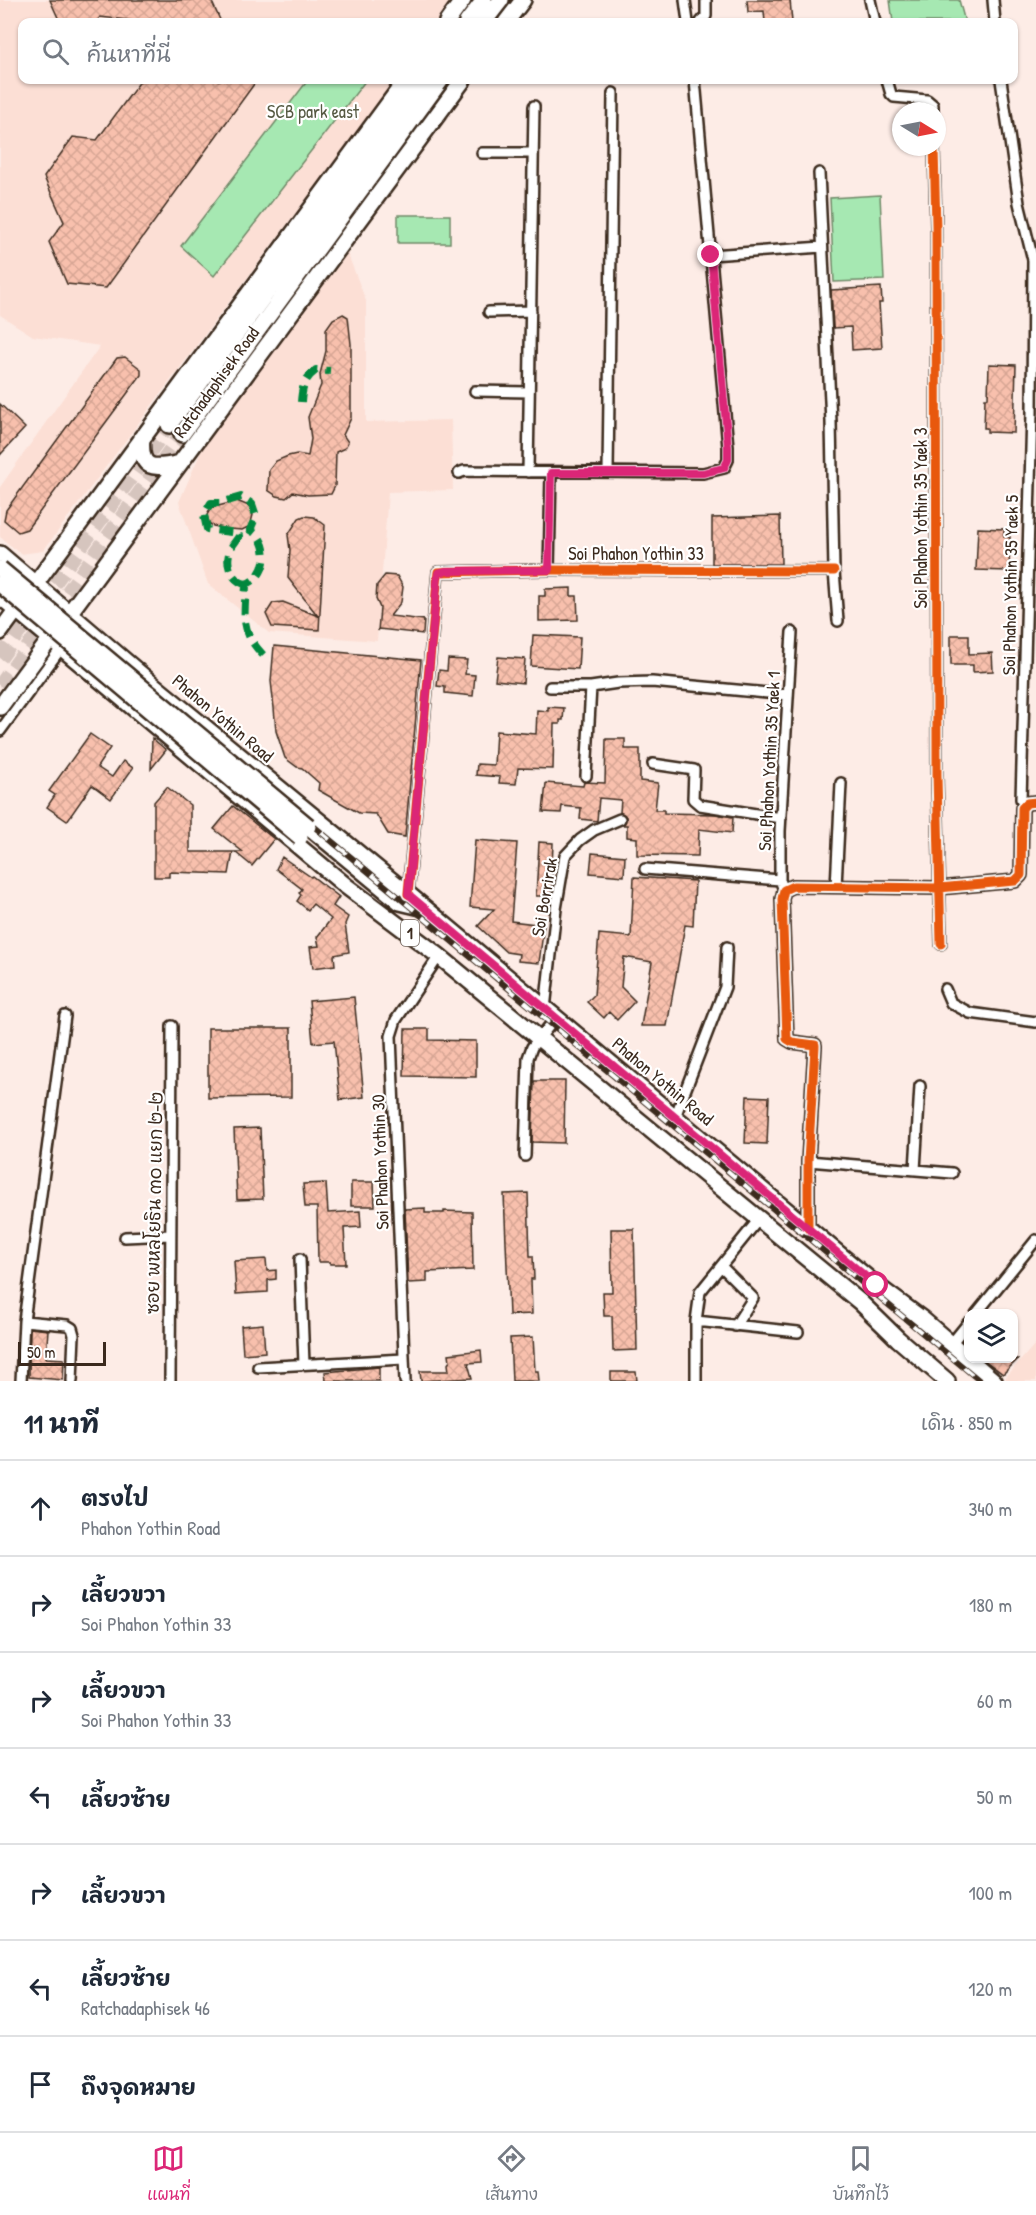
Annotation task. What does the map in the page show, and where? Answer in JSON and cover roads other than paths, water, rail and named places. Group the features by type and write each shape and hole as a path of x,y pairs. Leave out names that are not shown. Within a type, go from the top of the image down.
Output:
{"main road":[{"path":"450,18 463,0"},
{"path":"470,18 484,0"},
{"path":"487,18 501,0"},
{"path":"509,18 523,0"},
{"name":"Ratchadaphisek Road","path":"0,632 403,84"},
{"name":"Ratchadaphisek Road","path":"421,84 175,430 438,84"},
{"name":"Ratchadaphisek Road","path":"0,707 56,643 69,613 460,84"},
{"path":"142,437 141,455 146,463 156,467 180,463"},
{"name":"Phahon Yothin Road","path":"0,554 151,683 994,1381"},
{"name":"Phahon Yothin Road","path":"0,569 304,832 382,904 393,920"},
{"name":"Phahon Yothin Road","path":"0,584 304,832 400,902 424,907"},
{"name":"Phahon Yothin Road","path":"0,596 346,886 439,956 860,1302 910,1338 961,1381"},
{"path":"134,708 140,689 151,683"},
{"name":"Phahon Yothin Road","path":"876,1285 905,1317 981,1381"},
{"name":"Phahon Yothin Road","path":"860,1302 898,1339 947,1381"}],"street":[{"path":"685,0 687,18"},
{"path":"704,18 706,0"},
{"path":"870,0 874,18"},
{"path":"993,0 995,18"},
{"path":"459,473 464,471 703,473 724,468 728,460 728,447 695,84"},
{"path":"888,84 891,94 929,102"},
{"name":"Soi Phahon Yothin 35 Yaek 5","path":"1002,84 1019,203 1033,260 1034,413 1021,799 1030,803"},
{"path":"608,472 613,93"},
{"path":"528,472 534,106"},
{"path":"482,153 533,153"},
{"name":"Soi Phahon Yothin 35 Yaek 3","path":"934,156 937,775 941,944"},
{"path":"819,173 831,422 834,571 838,621"},
{"path":"711,255 822,247"},
{"path":"489,312 531,311"},
{"path":"475,391 530,392"},
{"path":"549,570 551,473"},
{"name":"Soi Phahon Yothin 33","path":"408,894 438,573 549,570 834,571"},
{"name":"Soi Phahon Yothin 35 Yaek 1","path":"782,885 781,818 792,632"},
{"path":"0,731 56,643"},
{"path":"549,687 591,687 652,682 788,695"},
{"path":"586,776 591,687"},
{"path":"653,764 694,770 693,799 700,805 781,818"},
{"path":"836,887 841,783"},
{"path":"645,869 793,886 939,888 1018,880 1022,808 1030,803"},
{"name":"Soi Borrirak","path":"551,1014 556,909 565,856 580,840 594,830 620,819"},
{"path":"782,885 787,1039 792,1042 815,1045 808,1161 808,1228"},
{"path":"675,1117 725,987 727,948"},
{"name":"Soi Phahon Yothin 30","path":"405,1381 392,1036 396,1020 439,956"},
{"path":"945,989 951,1003 970,1013 1036,1023"},
{"path":"525,1156 528,1058 551,1014"},
{"path":"21,1381 24,1321 65,1016"},
{"name":"ซอย พหลโยธิน ๓๐ แยก ๒-๒","path":"170,1381 172,1026"},
{"path":"915,1170 920,1086"},
{"path":"808,1161 952,1173"},
{"path":"696,1381 696,1322 700,1292 759,1219"},
{"path":"125,1237 170,1235"},
{"path":"980,1309 1036,1240"},
{"path":"300,1259 304,1364"},
{"path":"721,1266 753,1298 735,1326"},
{"path":"24,1321 67,1325 72,1328 74,1335 72,1381"},
{"path":"696,1322 798,1332"},
{"path":"951,1344 964,1329"},
{"path":"258,1367 404,1359"}],"tunnel":[{"path":"0,658 169,425"},
{"path":"0,686 182,434"}],"railway":[{"path":"0,565 980,1381"}],"park label":[{"name":"SCB park east","path":"313,111"}]}
